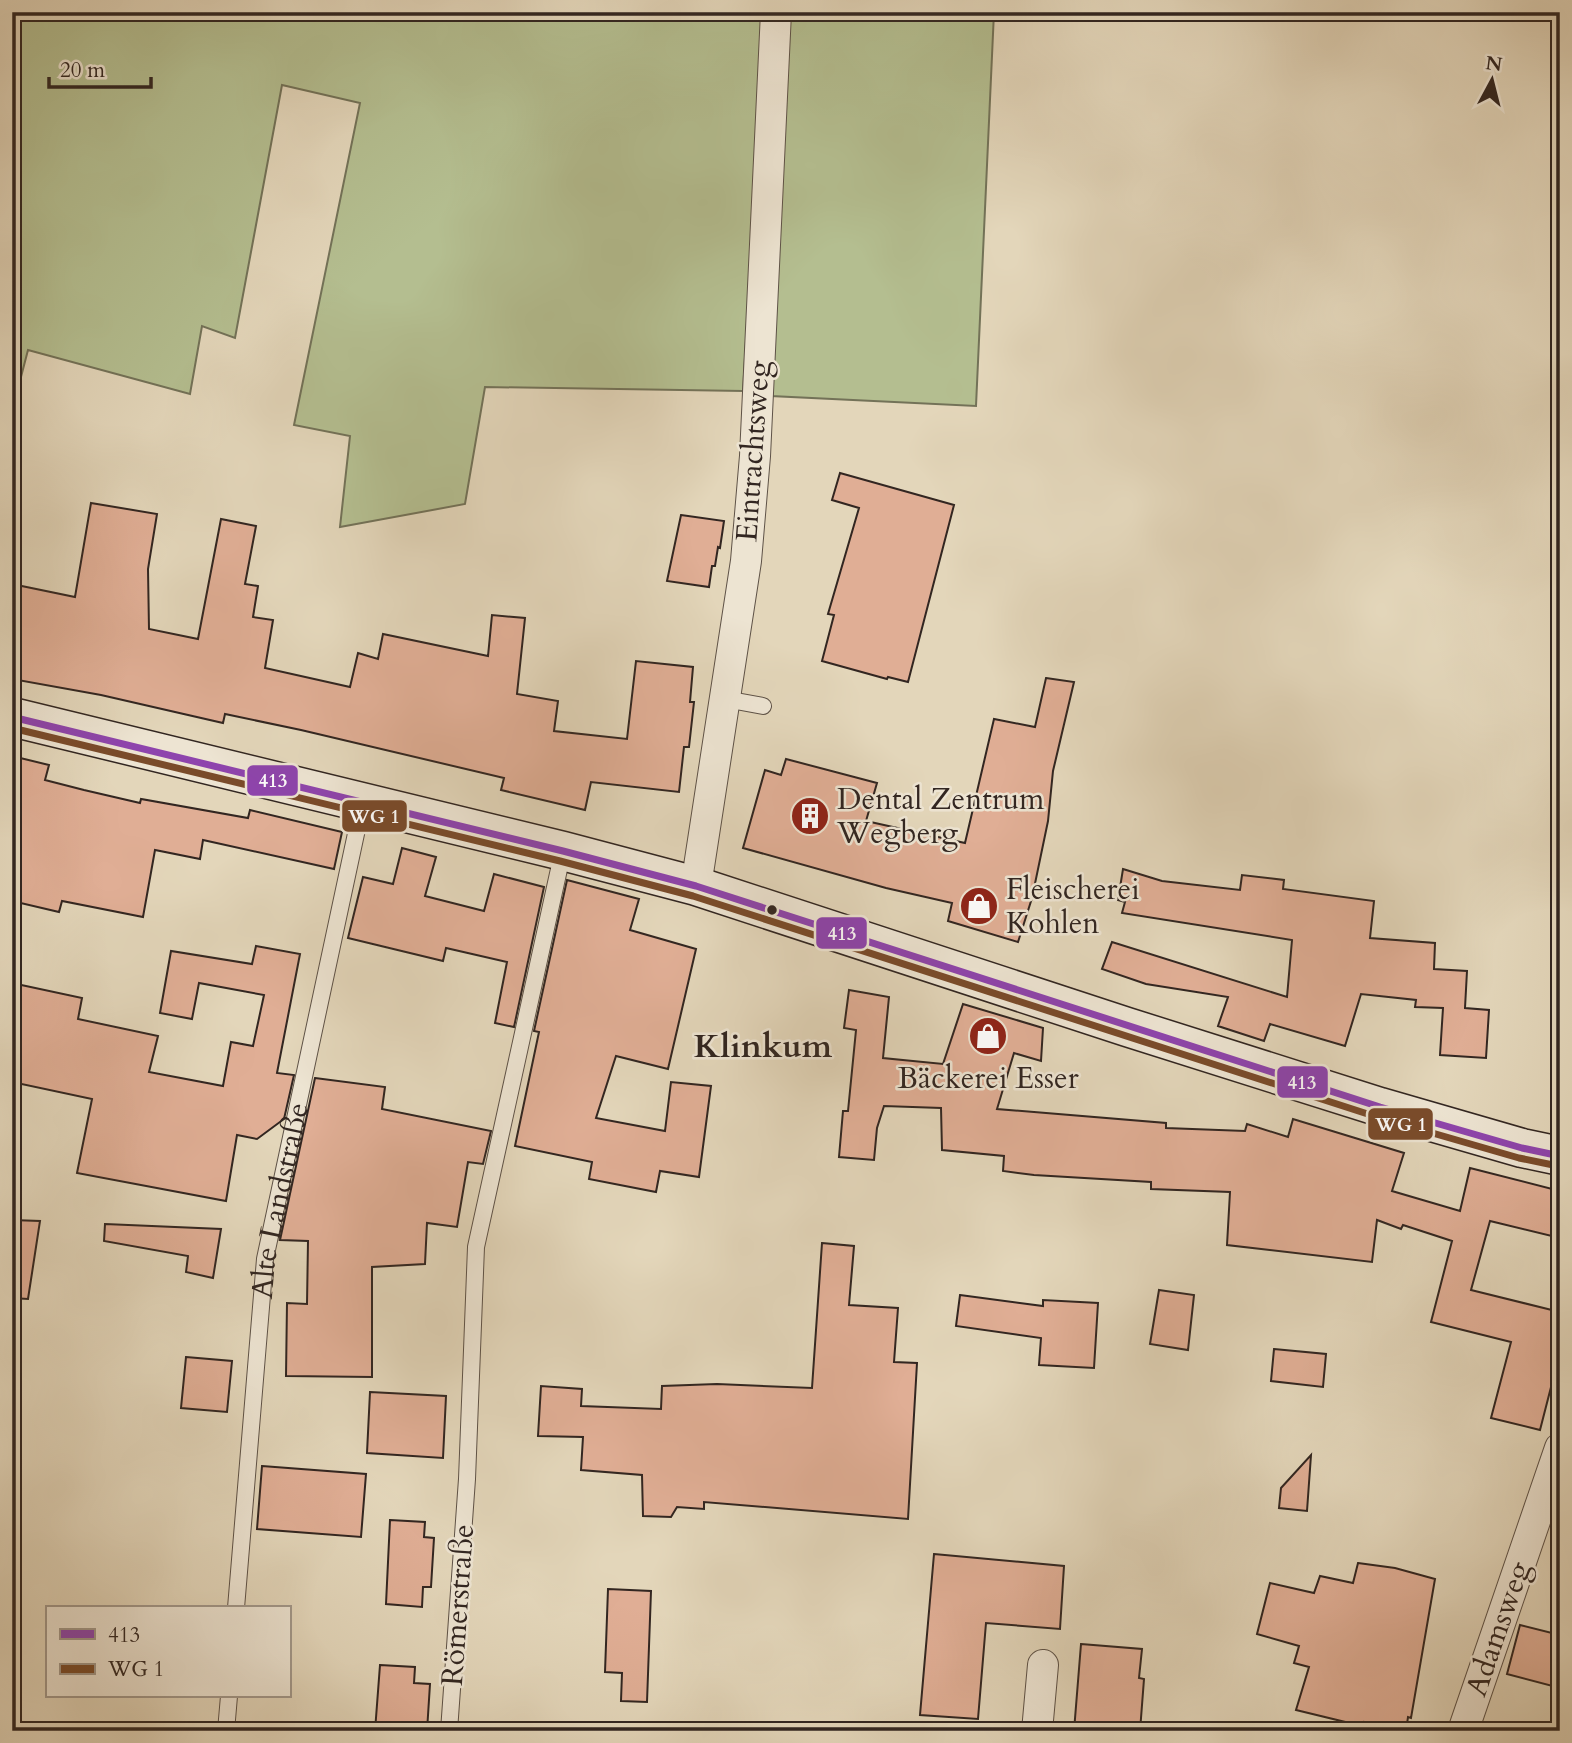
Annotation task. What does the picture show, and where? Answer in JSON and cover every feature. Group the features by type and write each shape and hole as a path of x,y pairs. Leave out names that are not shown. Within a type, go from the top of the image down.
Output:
{"main road":[{"path":"12,717 563,850 696,886 1380,1107 1522,1148 1560,1156"}],"street":[{"name":"Eintrachtsweg","path":"696,886 746,561 755,456 776,12"},
{"name":"Adamsweg","path":"1463,1731 1560,1448"},
{"path":"1037,1731 1042,1665"}],"lane":[{"path":"725,699 763,706"},
{"name":"Alte Landstraße","path":"236,1606 265,1259 363,802"},
{"name":"Römerstraße","path":"449,1731 467,1479 477,1247 563,850"},
{"path":"226,1731 229,1698"}],"green space":[{"path":"12,12 766,12 743,391 485,387 465,504 340,527 350,436 294,425 360,103 282,85 235,338 202,326 190,394 28,350 15,400 12,400"},
{"path":"787,12 994,12 976,406 771,396"}],"building":[{"path":"840,473 954,505 908,682 822,661 834,615 828,614 859,508 832,500"},
{"path":"91,503 157,514 148,569 149,629 198,639 221,519 256,526 245,584 258,586 253,617 273,620 265,668 350,687 358,653 378,659 383,634 488,656 492,615 525,618 517,694 558,701 554,731 627,739 636,661 693,667 690,702 694,702 689,747 684,747 679,792 591,782 585,810 501,790 504,778 301,730 225,714 223,723 101,695 12,679 12,584 75,597"},
{"path":"681,515 724,521 709,587 667,581"},
{"path":"1046,678 1074,682 1053,771 1048,821 1032,898 1018,942 948,921 952,903 886,888 743,848 765,770 781,775 786,759 877,783 866,821 965,843 994,719 1035,727"},
{"path":"12,756 49,765 45,780 140,803 141,799 248,818 250,810 342,832 334,869 203,840 200,859 155,850 143,917 62,901 59,912 12,901"},
{"path":"402,848 436,857 425,896 484,911 494,874 544,887 514,1027 495,1023 507,962 446,948 443,961 348,938 363,877 393,884"},
{"path":"1123,869 1162,881 1240,890 1242,875 1284,880 1283,889 1374,901 1370,938 1435,943 1434,969 1467,971 1465,1008 1489,1010 1486,1058 1440,1055 1443,1008 1415,1007 1416,1000 1361,994 1345,1046 1270,1024 1264,1041 1218,1026 1228,997 1146,984 1102,969 1112,942 1287,997 1292,940 1122,913 1125,902 1118,900"},
{"path":"567,880 639,899 630,930 696,949 668,1069 616,1056 596,1118 665,1131 671,1082 711,1086 699,1177 660,1171 656,1192 589,1179 592,1162 515,1146 539,1032 534,1031"},
{"path":"256,946 300,954 277,1073 294,1075 284,1119 257,1139 237,1135 226,1201 77,1173 92,1099 12,1082 12,983 82,998 78,1019 158,1036 149,1072 223,1086 231,1042 253,1046 264,995 199,983 192,1019 160,1013 171,951 252,964"},
{"path":"849,990 889,997 883,1058 943,1064 963,1004 1043,1028 1041,1061 1014,1053 997,1109 1166,1123 1166,1128 1245,1131 1247,1124 1288,1137 1293,1119 1404,1153 1392,1191 1460,1211 1470,1168 1560,1191 1560,1238 1490,1221 1471,1290 1560,1312 1560,1352 1540,1430 1491,1418 1511,1342 1431,1322 1452,1241 1403,1225 1401,1229 1377,1220 1372,1262 1227,1245 1230,1192 1151,1189 1151,1182 1003,1171 1004,1156 942,1150 941,1108 884,1106 877,1128 874,1160 839,1157 843,1111 848,1111 856,1030 844,1028"},
{"path":"315,1078 385,1087 382,1109 491,1131 483,1164 468,1162 457,1227 427,1223 425,1264 372,1267 372,1377 286,1376 287,1303 307,1304 308,1241 280,1240"},
{"path":"12,1220 40,1221 28,1299 12,1298"},
{"path":"105,1224 221,1229 213,1278 186,1272 188,1256 104,1241"},
{"path":"822,1243 854,1246 849,1305 898,1308 894,1362 917,1363 908,1519 704,1502 704,1509 677,1507 671,1517 643,1516 642,1475 581,1470 583,1437 538,1436 541,1386 582,1389 581,1406 661,1409 662,1386 717,1384 812,1388"},
{"path":"1159,1290 1194,1295 1188,1350 1150,1344"},
{"path":"960,1295 1043,1306 1043,1300 1098,1303 1094,1368 1039,1365 1041,1338 956,1326"},
{"path":"1274,1349 1326,1354 1323,1387 1271,1381"},
{"path":"186,1357 232,1361 227,1412 181,1408"},
{"path":"370,1392 446,1396 443,1458 367,1453"},
{"path":"1311,1455 1307,1511 1279,1508 1281,1488"},
{"path":"262,1466 366,1474 361,1537 257,1529"},
{"path":"390,1520 425,1522 424,1537 434,1538 431,1587 423,1587 422,1607 386,1604"},
{"path":"934,1554 1064,1566 1060,1629 986,1623 978,1719 920,1715"},
{"path":"1358,1563 1395,1568 1435,1579 1411,1718 1408,1717 1406,1731 1364,1722 1362,1726 1296,1710 1309,1667 1294,1663 1299,1646 1257,1634 1270,1583 1314,1593 1320,1576 1353,1583"},
{"path":"608,1589 651,1591 647,1702 621,1701 622,1673 605,1672"},
{"path":"1520,1625 1560,1635 1560,1688 1507,1674"},
{"path":"1081,1644 1142,1649 1139,1678 1144,1679 1140,1731 1074,1731"},
{"path":"380,1665 415,1667 414,1683 430,1684 427,1731 375,1731"}],"transit line":[{"name":"413","path":"12,717 696,886 1380,1107 1522,1148 1560,1156"},
{"path":"12,728 560,861 693,896 1377,1117 1519,1158 1558,1166"}],"place":[{"name":"Dental Zentrum Wegberg","path":"810,816"},
{"name":"Fleischerei Kohlen","path":"979,906"},
{"name":"Bäckerei Esser","path":"988,1036"}],"district":[{"name":"Klinkum","path":"763,1046"}]}
